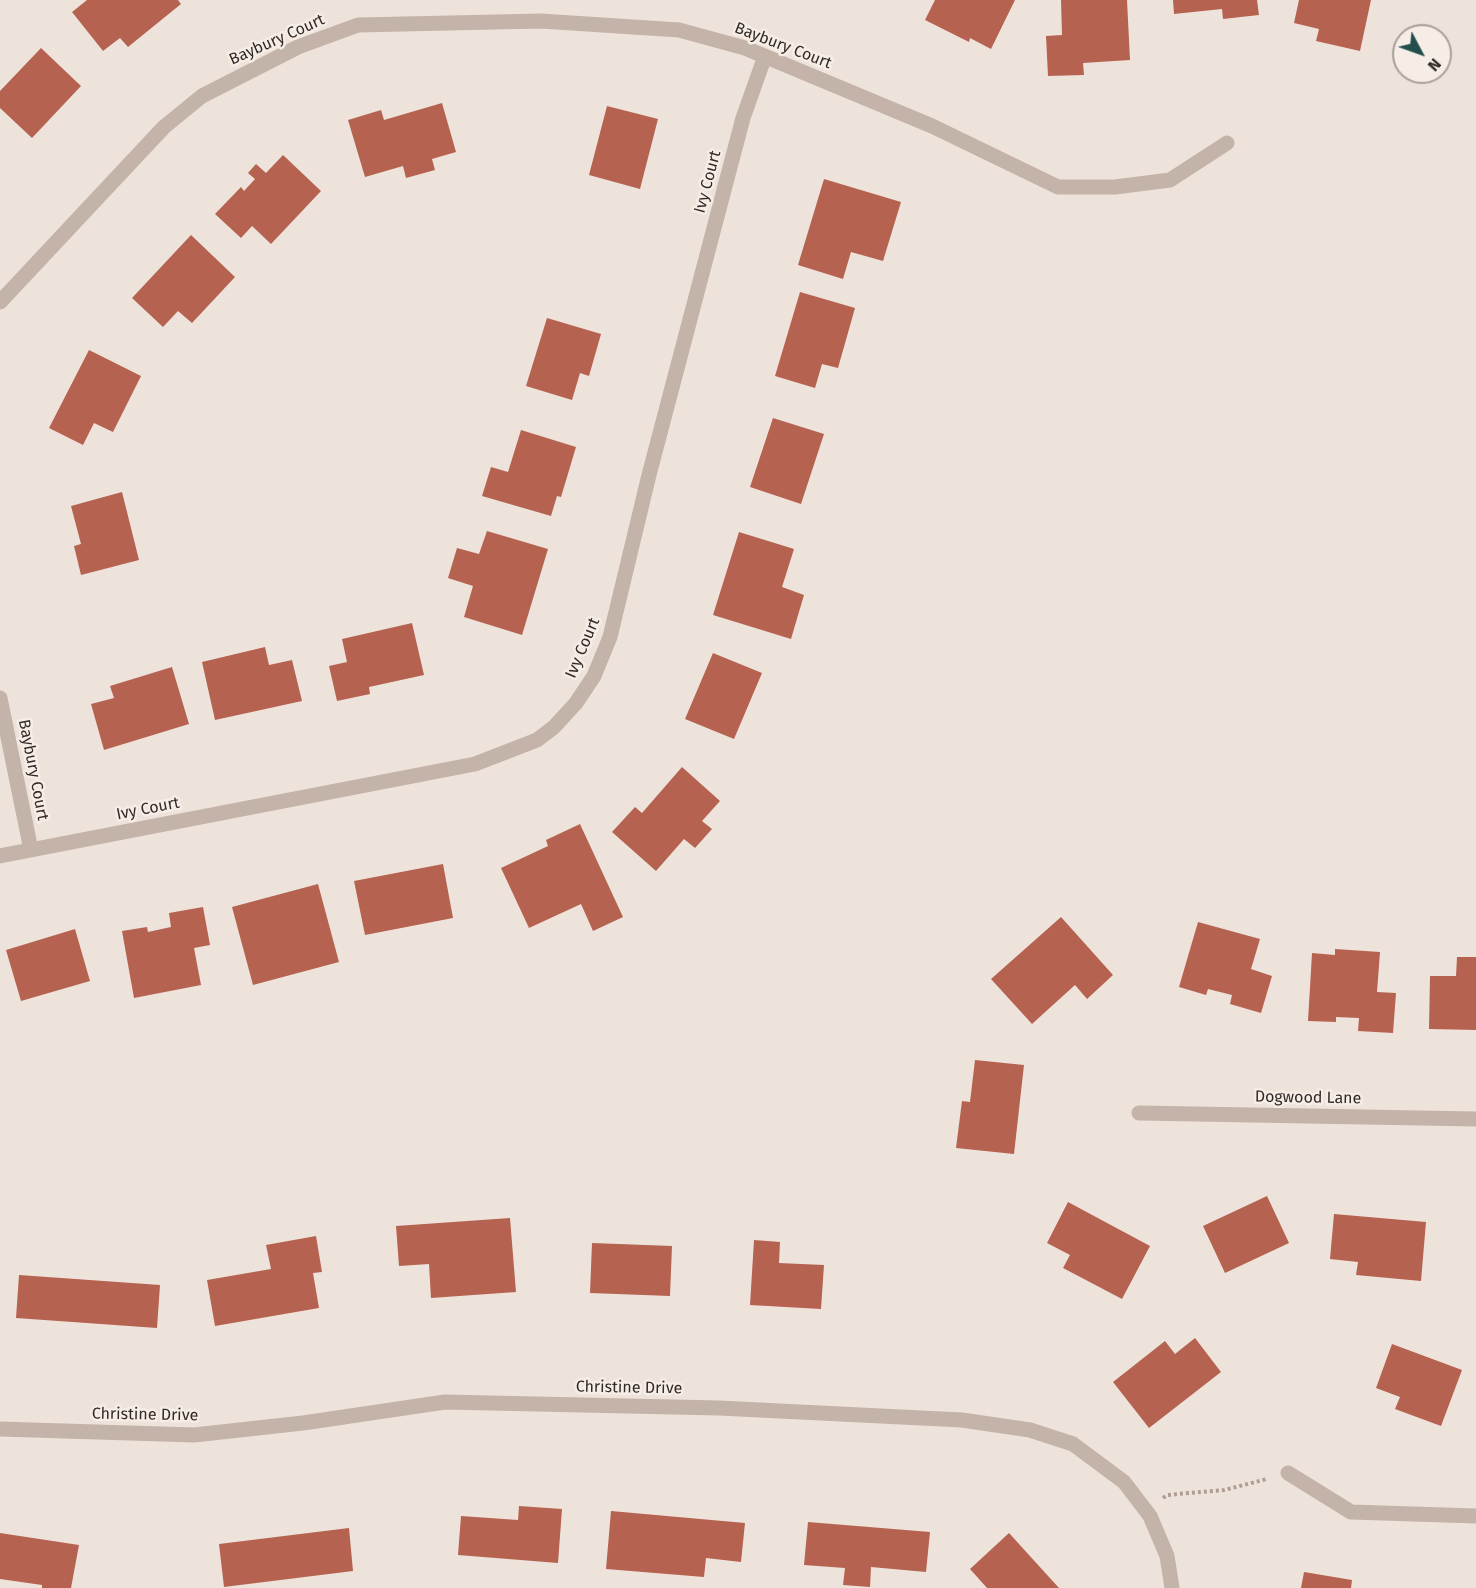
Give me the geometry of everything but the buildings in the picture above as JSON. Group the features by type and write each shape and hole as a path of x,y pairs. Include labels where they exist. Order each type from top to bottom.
{"street":[{"name":"Baybury Court","path":"0,302 164,127 202,96 298,47 358,25 541,21 679,30 745,48 765,56 932,126 1058,187 1115,187 1170,180 1227,143"},
{"name":"Ivy Court","path":"0,856 475,764 537,740 554,727 576,703 594,676 610,637 649,475 743,118 765,56"},
{"name":"Baybury Court","path":"0,698 31,850"},
{"name":"Dogwood Lane","path":"1139,1113 1476,1119"},
{"name":"Christine Drive","path":"0,1429 194,1435 303,1423 445,1402 719,1408 962,1420 1030,1430 1073,1444 1124,1482 1146,1510 1167,1556 1172,1588"},
{"path":"1288,1473 1351,1512 1476,1516"}],"path":[{"path":"1146,1510 1167,1495 1224,1490 1288,1473"}]}
